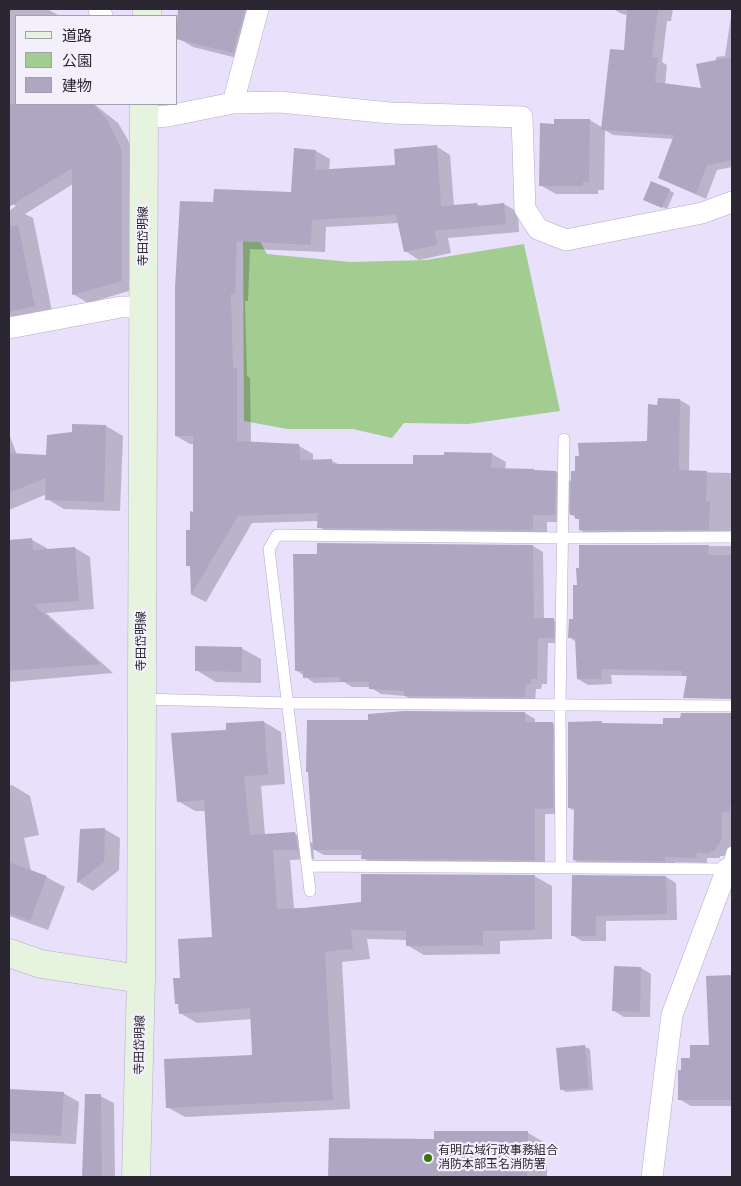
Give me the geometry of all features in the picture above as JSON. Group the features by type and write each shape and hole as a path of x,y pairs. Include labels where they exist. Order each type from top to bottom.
{"main road":[{"name":"寺田岱明線","path":"136,1177 141,979 143,111"},
{"path":"9,953 41,964 141,979"}],"street":[{"path":"233,103 258,9"},
{"path":"143,111 168,116 233,103 280,102 390,113 522,117 525,210 538,229 566,240 702,213 732,202"},
{"path":"9,328 121,307 144,307"},
{"path":"652,1177 672,1016 730,861"}],"lane":[{"path":"561,868 560,705 564,438"},
{"path":"310,891 269,549 277,534 562,538 732,537"},
{"path":"142,699 286,703 732,706"},
{"path":"307,866 561,868 730,861"}],"green space":[{"path":"259,240 267,254 350,262 426,260 524,244 560,411 468,424 404,423 392,438 353,429 287,429 244,421 243,241"}],"building":[{"path":"178,9 245,9 233,53 178,39"},
{"path":"627,9 658,9 652,57 658,58 655,82 701,88 696,64 732,57 732,160 707,165 696,194 658,178 674,135 601,130 610,49 624,50"},
{"path":"9,104 94,105 108,121 122,151 122,281 72,295 72,168 9,207"},
{"path":"554,119 590,119 589,182 583,182 583,186 539,186 540,123 554,124"},
{"path":"437,145 441,206 477,203 477,206 504,203 506,224 434,231 438,245 404,252 396,215 312,220 311,245 237,241 235,294 231,294 233,368 237,368 237,441 299,444 300,460 332,459 332,464 413,464 413,455 444,455 444,452 492,453 491,468 556,471 555,515 533,515 533,530 317,528 318,513 238,516 191,595 190,566 186,566 186,530 190,530 190,511 193,512 193,436 175,436 175,287 180,201 213,202 214,189 291,192 294,148 316,150 315,170 395,165 394,149"},
{"path":"651,181 670,189 662,208 643,200"},
{"path":"18,225 35,306 9,312 9,226"},
{"path":"658,398 680,399 679,470 707,471 706,501 710,501 709,530 579,530 579,519 575,519 575,515 570,515 571,471 575,471 575,456 579,456 578,443 647,441 648,404 657,405"},
{"path":"72,424 106,425 104,502 45,500 46,478 9,493 9,453 46,455 47,435 72,432"},
{"path":"32,538 33,550 75,547 79,601 33,604 100,664 9,671 9,540"},
{"path":"317,543 533,545 534,618 554,618 554,638 538,638 537,679 531,679 531,684 526,684 525,697 404,696 404,691 369,689 369,682 341,682 340,677 303,678 303,671 295,671 293,554 317,554"},
{"path":"579,545 709,545 708,555 732,555 732,699 683,698 687,676 682,676 682,671 601,669 602,679 577,679 575,638 568,638 569,619 573,619 573,585 577,585 576,568 579,568"},
{"path":"195,646 242,647 242,672 195,671"},
{"path":"404,711 525,712 525,722 553,722 553,808 535,809 535,860 361,859 362,850 313,850 308,772 306,772 307,720 368,720 368,714"},
{"path":"681,713 732,713 732,803 730,803 730,812 722,812 722,839 714,851 709,851 710,853 697,853 696,858 665,857 665,861 573,860 574,808 568,808 568,722 602,721 601,723 663,724 663,718 680,718"},
{"path":"264,721 268,775 244,776 250,835 295,832 298,850 273,850 277,909 361,902 361,874 535,875 535,930 483,931 483,945 406,946 406,931 351,930 353,949 325,952 333,1100 166,1108 164,1059 252,1055 250,1008 179,1014 178,1004 175,1004 173,978 180,978 178,939 212,937 204,800 177,802 171,733 226,730 226,723"},
{"path":"105,828 104,862 77,883 80,829"},
{"path":"9,862 47,876 30,921 9,913"},
{"path":"572,875 666,876 667,914 596,916 596,936 571,936"},
{"path":"614,966 641,967 640,1012 612,1011"},
{"path":"732,975 732,1100 678,1100 678,1070 681,1070 681,1058 690,1058 690,1045 709,1045 706,976"},
{"path":"585,1045 589,1088 560,1090 556,1048"},
{"path":"9,1089 64,1092 61,1136 9,1133"},
{"path":"85,1094 101,1094 102,1177 82,1177"},
{"name":"有明広域行政事務組合 消防本部玉名消防署","path":"434,1131 528,1131 527,1177 328,1177 329,1138 434,1139"}],"place":[{"name":"有明広域行政事務組合 消防本部玉名消防署","path":"428,1158"}]}
